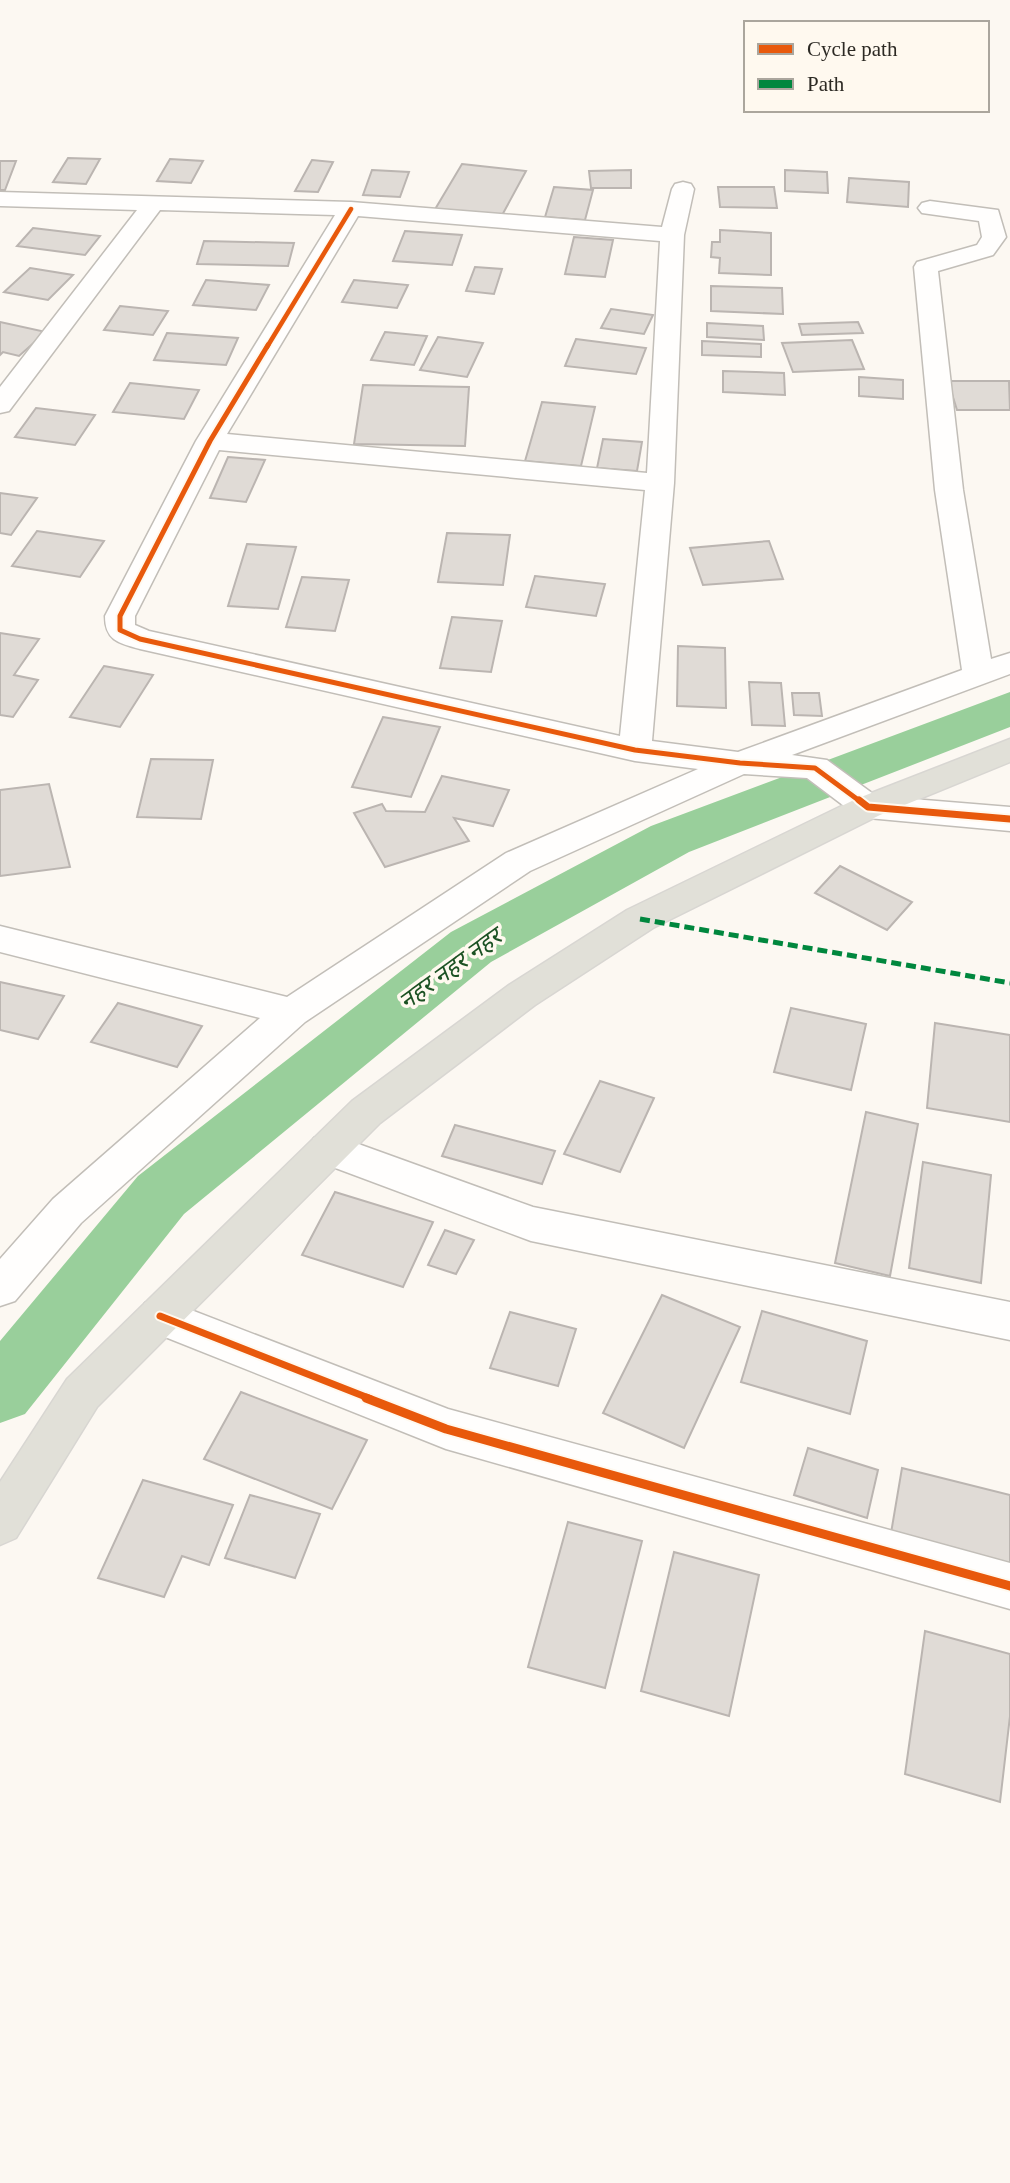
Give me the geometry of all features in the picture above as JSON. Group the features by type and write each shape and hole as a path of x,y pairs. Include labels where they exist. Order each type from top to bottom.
{"main road":[{"path":"0,1523 82,1393 366,1112 522,995 640,919 868,807 1010,750"}],"street":[{"path":"635,750 660,483 672,235 683,189"},
{"path":"0,199 351,209 672,235"},
{"path":"0,405 155,202"},
{"path":"0,1288 67,1211 292,1012 518,862 740,763 994,669 949,491 926,267 985,250 995,237 990,215 930,208"},
{"path":"351,209 210,441 120,617 120,630 140,639 635,750 740,763 815,768 868,807 1010,819"},
{"path":"949,260 998,267"},
{"path":"210,441 660,483"},
{"path":"0,939 292,1012"},
{"path":"328,1149 531,1224 1010,1321"},
{"path":"160,1316 446,1429 1010,1586"}],"building":[{"path":"68,158 100,159 86,184 53,182"},
{"path":"170,159 203,161 191,183 157,181"},
{"path":"312,160 333,162 318,192 295,191"},
{"path":"0,161 16,161 5,190 0,190"},
{"path":"462,164 526,171 500,219 434,211"},
{"path":"372,170 409,172 400,197 363,195"},
{"path":"631,170 631,188 591,188 589,171"},
{"path":"785,170 827,172 828,193 785,191"},
{"path":"849,178 909,182 908,207 847,202"},
{"path":"554,187 593,190 585,220 545,217"},
{"path":"718,187 774,187 777,208 720,207"},
{"path":"33,228 100,236 85,255 17,246"},
{"path":"720,230 771,233 771,275 719,273 720,258 711,257 712,242 720,242"},
{"path":"405,231 462,235 452,265 393,261"},
{"path":"574,237 613,240 605,277 565,274"},
{"path":"204,241 294,243 288,266 197,264"},
{"path":"475,267 502,269 494,294 466,291"},
{"path":"30,268 73,275 48,300 4,292"},
{"path":"206,280 269,285 256,310 193,305"},
{"path":"354,280 408,285 397,308 342,302"},
{"path":"711,286 782,288 783,314 711,311"},
{"path":"120,306 168,311 153,335 104,330"},
{"path":"611,309 653,315 644,334 601,328"},
{"path":"0,322 46,332 19,356 3,352 0,355"},
{"path":"858,322 863,333 802,335 799,324"},
{"path":"707,323 763,326 764,340 707,337"},
{"path":"385,332 427,336 414,365 371,360"},
{"path":"167,333 238,338 226,365 154,360"},
{"path":"438,337 483,343 467,377 420,370"},
{"path":"576,339 646,348 636,374 565,366"},
{"path":"852,340 864,369 793,372 782,343"},
{"path":"702,341 761,344 761,357 702,355"},
{"path":"723,371 784,373 785,395 723,392"},
{"path":"859,377 903,380 903,399 859,396"},
{"path":"948,381 1009,381 1010,410 957,410"},
{"path":"130,383 199,390 184,419 113,412"},
{"path":"363,385 469,387 465,446 354,444"},
{"path":"542,402 595,407 581,466 525,461"},
{"path":"36,408 95,415 75,445 15,437"},
{"path":"603,439 642,442 637,471 597,468"},
{"path":"228,457 265,460 246,502 210,498"},
{"path":"0,493 37,498 11,535 0,533"},
{"path":"37,531 104,541 80,577 12,566"},
{"path":"447,533 510,535 503,585 438,582"},
{"path":"769,541 783,579 703,585 690,548"},
{"path":"247,544 296,547 278,609 228,606"},
{"path":"535,576 605,584 596,616 526,607"},
{"path":"302,577 349,580 335,631 286,627"},
{"path":"452,617 502,621 491,672 440,668"},
{"path":"0,633 39,639 14,675 38,680 13,717 0,715"},
{"path":"678,646 725,648 726,708 677,706"},
{"path":"104,666 153,675 120,727 70,717"},
{"path":"749,682 781,683 785,726 752,725"},
{"path":"792,693 819,693 822,716 794,715"},
{"path":"383,717 440,727 411,797 352,787"},
{"path":"151,759 213,760 201,819 137,817"},
{"path":"442,776 509,790 493,826 454,818 469,841 385,867 354,813 382,804 386,811 425,812"},
{"path":"49,784 70,867 0,876 0,790"},
{"path":"840,866 912,902 887,930 815,893"},
{"path":"0,982 64,996 38,1039 0,1030"},
{"path":"118,1003 202,1026 177,1067 91,1042"},
{"path":"791,1008 866,1024 851,1090 774,1072"},
{"path":"935,1023 1010,1035 1010,1122 927,1108"},
{"path":"600,1081 654,1098 620,1172 564,1154"},
{"path":"866,1112 918,1124 890,1276 835,1263"},
{"path":"455,1125 555,1151 542,1184 442,1156"},
{"path":"923,1162 991,1175 981,1283 909,1268"},
{"path":"335,1192 433,1222 403,1287 302,1255"},
{"path":"445,1230 474,1240 456,1274 428,1265"},
{"path":"662,1295 740,1327 684,1448 603,1413"},
{"path":"762,1311 867,1341 850,1414 741,1382"},
{"path":"510,1312 576,1329 558,1386 490,1368"},
{"path":"241,1392 367,1440 332,1509 204,1459"},
{"path":"808,1448 878,1470 867,1518 794,1495"},
{"path":"902,1468 1010,1495 1010,1570 890,1539"},
{"path":"143,1480 233,1505 209,1565 182,1556 164,1597 98,1578"},
{"path":"250,1495 320,1514 295,1578 225,1558"},
{"path":"568,1522 642,1541 605,1688 528,1667"},
{"path":"674,1552 759,1575 729,1716 641,1691"},
{"path":"925,1631 1010,1654 1010,1716 1000,1802 905,1774"}],"waterway":[{"name":"नहर नहर नहर","path":"0,1392 161,1195 471,947 670,839 1010,708"}],"marked path":[{"path":"640,919 1010,983"}],"cycle path":[{"path":"351,209 210,441 120,616 120,630 140,639 635,750 740,763 815,768 868,807 1010,819"},
{"path":"160,1316 446,1429 1010,1586"}]}
